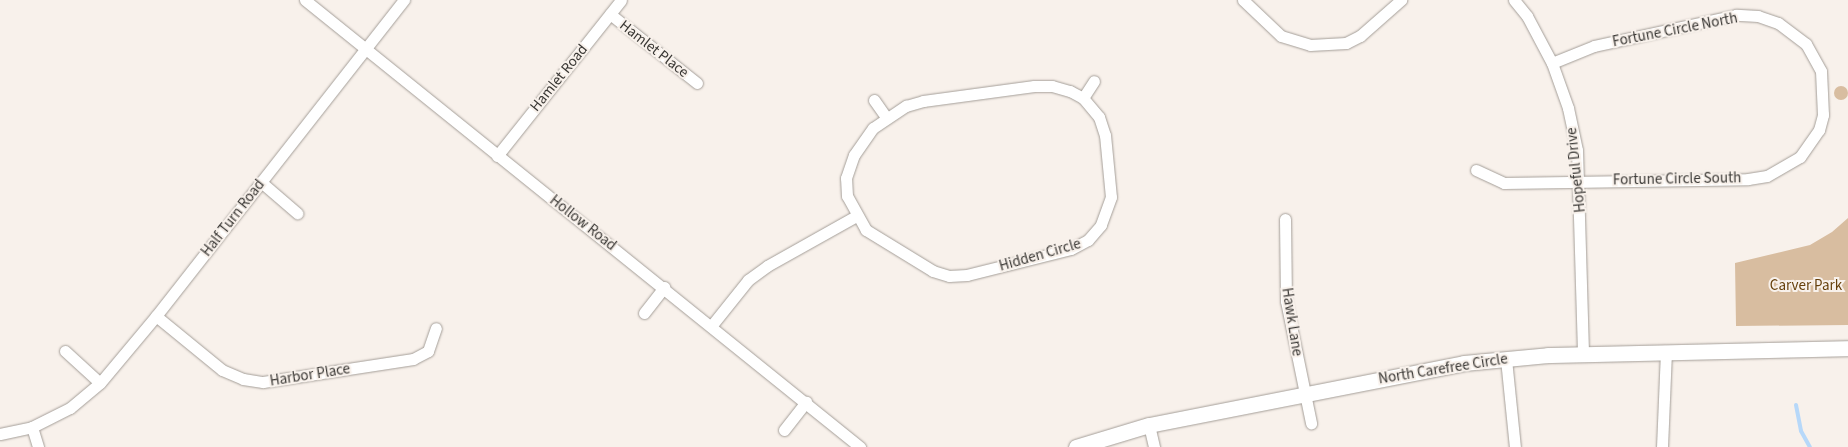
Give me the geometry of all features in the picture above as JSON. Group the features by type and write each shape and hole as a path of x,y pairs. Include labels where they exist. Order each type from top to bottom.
{"main road":[{"name":"North Carefree Circle","path":"1076,447 1148,425 1464,363 1583,353 1848,348"}],"street":[{"name":"Hollow Road","path":"305,0 364,50 712,325 860,447"},
{"name":"Half Turn Road","path":"0,434 32,427 70,408 100,383 156,316 404,0"},
{"name":"Hamlet Road","path":"497,156 621,0"},
{"path":"1243,0 1251,11 1281,36 1294,42 1330,45 1360,36 1401,0"},
{"name":"Hopeful Drive","path":"1514,0 1527,16 1552,63 1568,108 1580,180 1583,353"},
{"name":"Hamlet Place","path":"610,14 697,83"},
{"name":"Fortune Circle North","path":"1552,63 1594,46 1736,15 1758,16 1778,23 1806,44 1821,71 1824,88"},
{"path":"1083,98 1094,81"},
{"name":"Hidden Circle","path":"1034,86 1052,86 1083,98 1099,117 1105,135 1111,197 1101,225 1088,240 1042,256 966,275 949,276 933,271 866,230 856,216 847,196 846,178 854,155 873,128 886,117 923,101 1034,86"},
{"name":"Fortune Circle South","path":"1476,170 1504,183 1580,180 1748,179 1766,176 1800,158 1810,145 1823,115 1824,88"},
{"path":"874,100 886,117"},
{"path":"260,182 298,213"},
{"path":"712,325 748,280 767,266 856,216"},
{"name":"Hawk Lane","path":"1285,219 1286,301 1311,423"},
{"path":"644,313 664,287"},
{"name":"Harbor Place","path":"156,316 222,370 243,379 263,382 413,358 428,350 436,328"},
{"path":"65,351 100,383"},
{"path":"1662,447 1666,351"},
{"path":"1506,358 1515,447"},
{"path":"784,430 806,402"},
{"path":"1148,425 1154,447"},
{"path":"32,427 38,447"}],"green space":[{"path":"1841,86 1846,88 1848,93 1846,98 1841,100 1836,98 1834,93 1836,88"},
{"name":"Carver Park","path":"1848,218 1848,325 1736,326 1735,263 1810,245 1832,232"}],"waterway":[{"path":"1796,405 1801,431 1810,447"}]}
